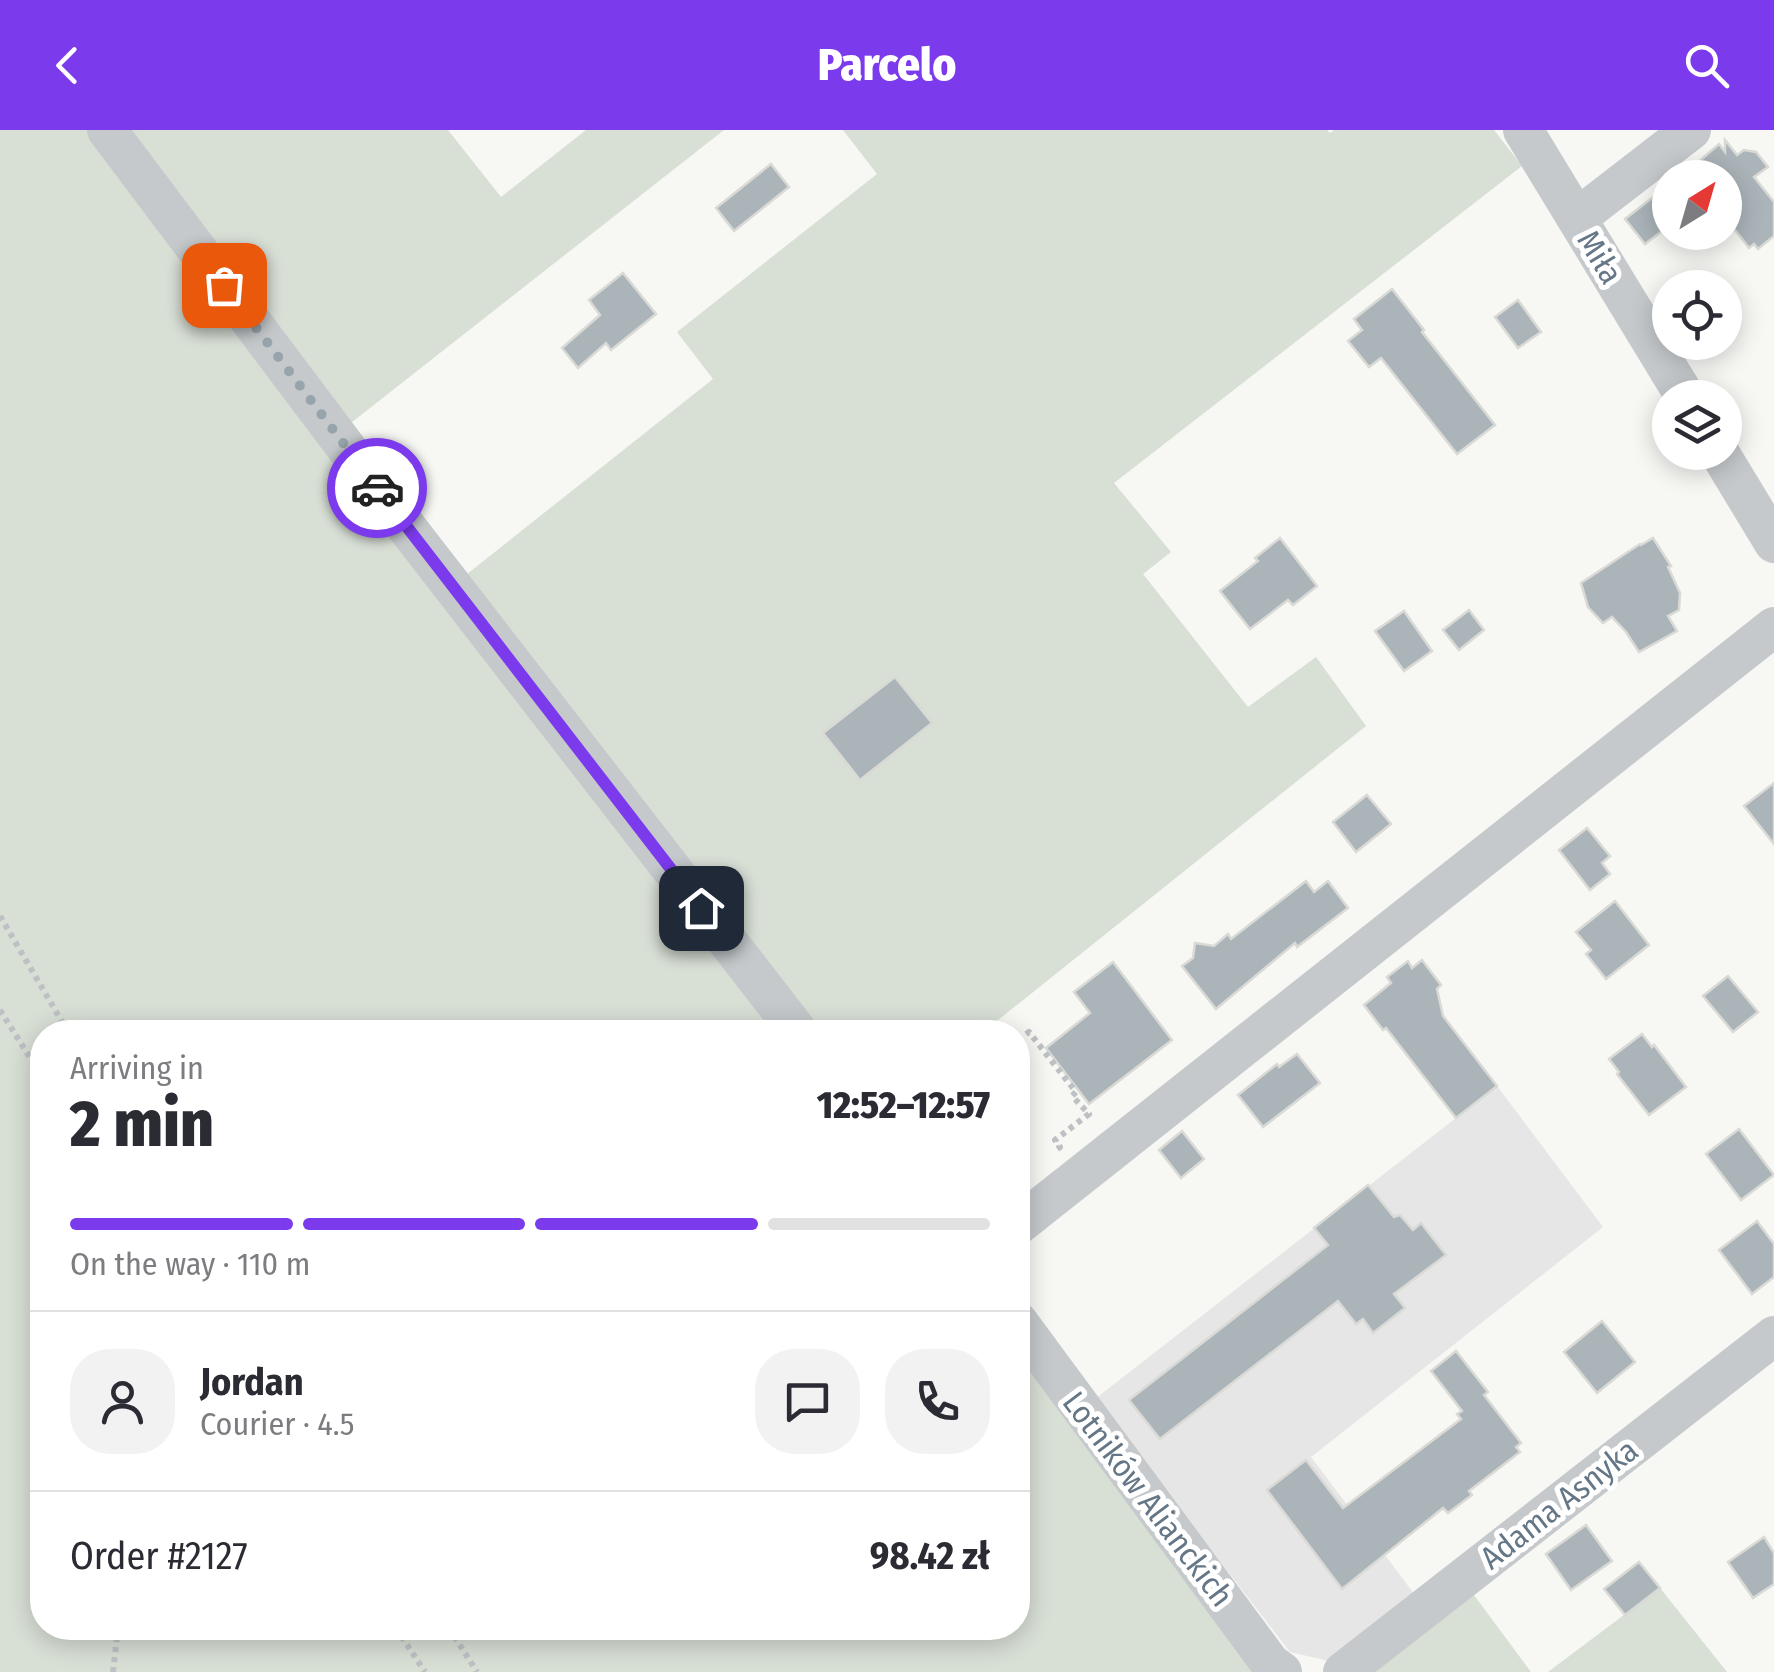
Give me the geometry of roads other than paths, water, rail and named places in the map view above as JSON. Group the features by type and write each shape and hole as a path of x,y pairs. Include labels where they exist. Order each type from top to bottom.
{"street":[{"path":"106,130 387,502 789,1020"},
{"name":"Miła","path":"1523,130 1675,380"},
{"name":"Miła","path":"1577,218 1691,130"},
{"path":"1731,470 1770,527"},
{"path":"1030,1217 1774,628"},
{"name":"Adama Asnyka","path":"1343,1672 1774,1336"},
{"name":"Lotników Alianckich","path":"1030,1338 1270,1663 1282,1672"}]}
